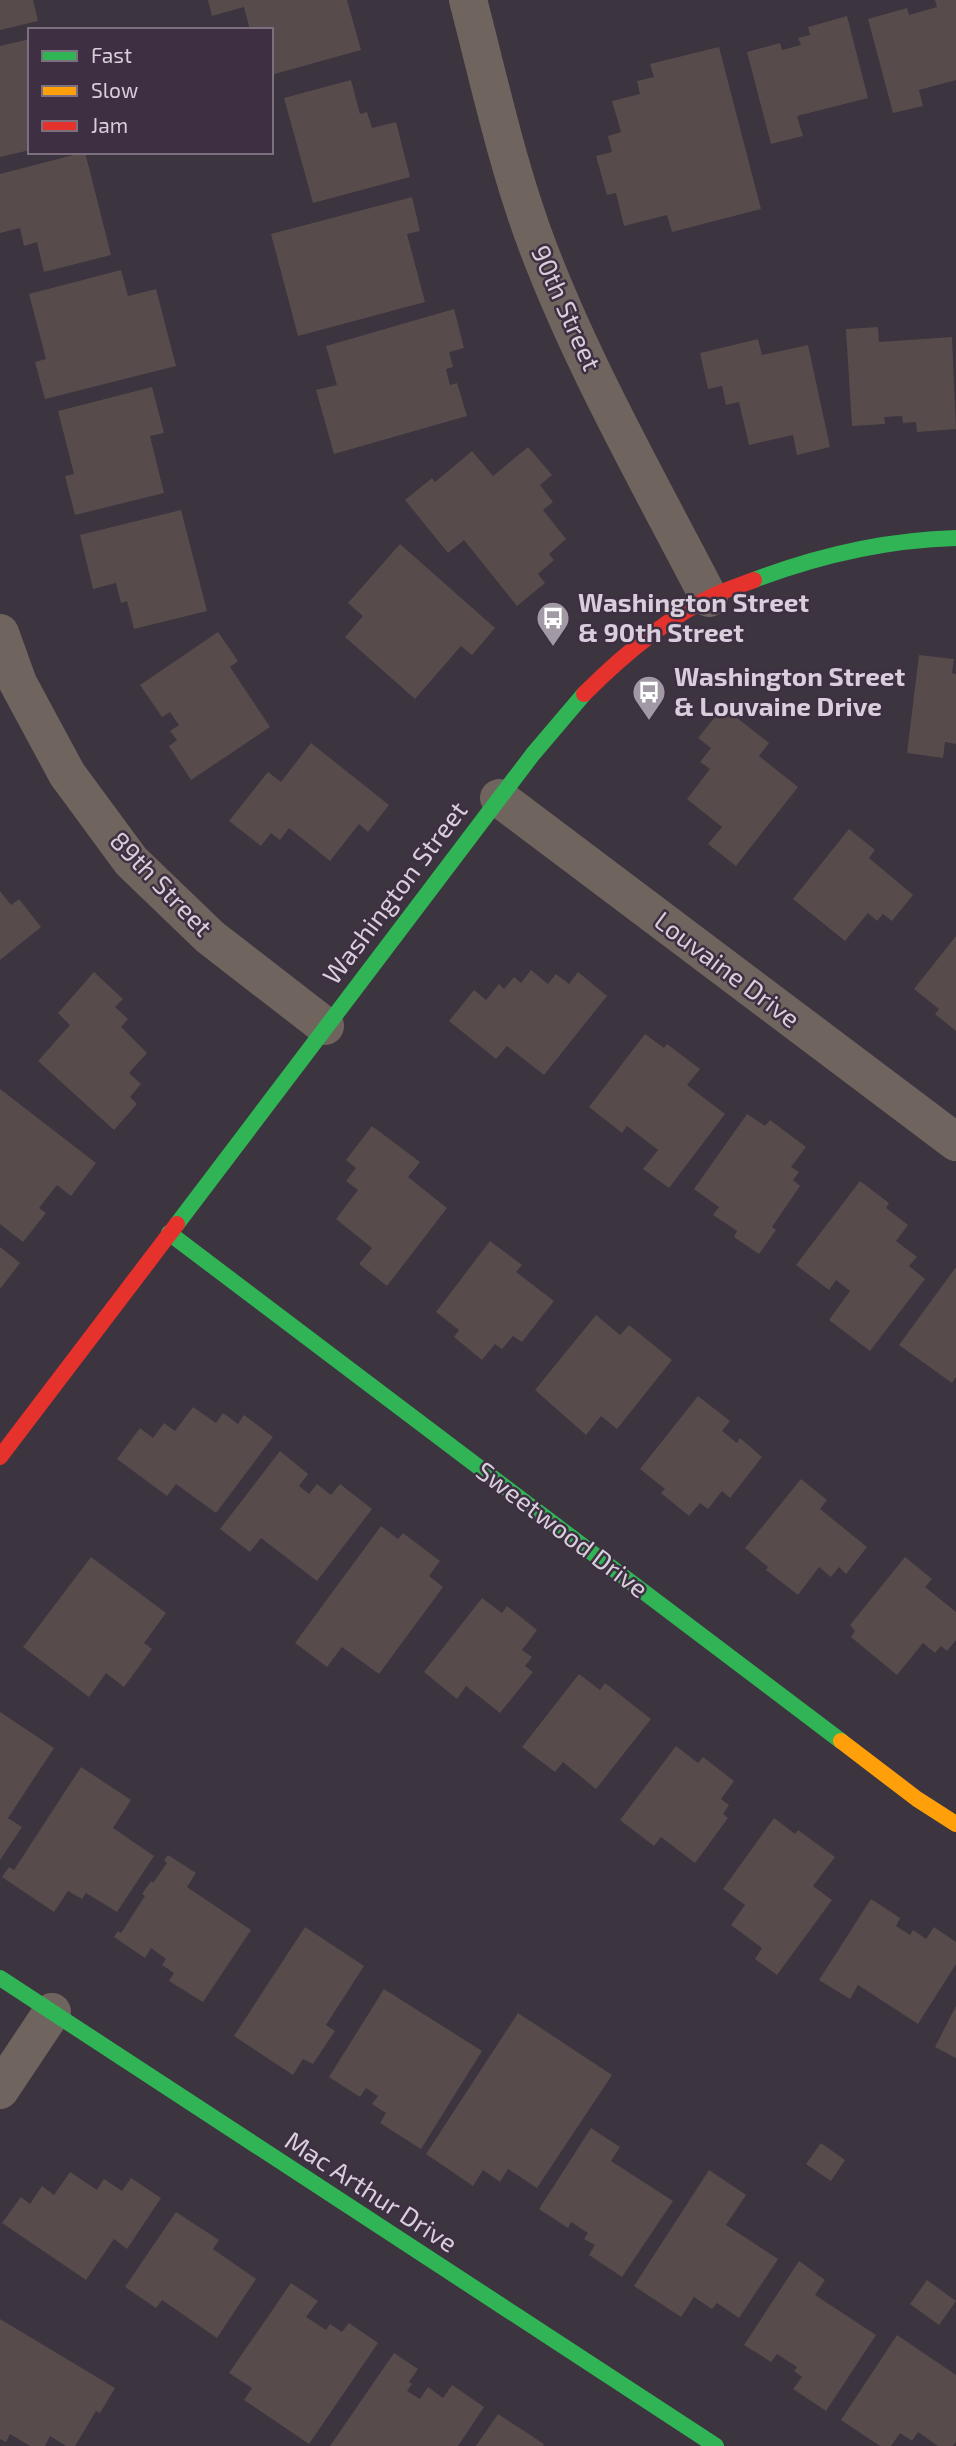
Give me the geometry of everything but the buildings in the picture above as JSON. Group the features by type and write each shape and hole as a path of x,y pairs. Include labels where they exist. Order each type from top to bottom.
{"street":[{"name":"90th Street","path":"479,2 505,149 538,250 577,341 709,598"},
{"name":"Washington Street","path":"0,1457 548,734 593,685 649,638 709,598 782,569 859,547 956,538"},
{"name":"89th Street","path":"0,633 18,683 67,774 131,861 210,937 325,1026"},
{"name":"Louvaine Drive","path":"499,798 956,1142"},
{"name":"Sweetwood Drive","path":"169,1233 906,1791 956,1824"},
{"name":"Mac Arthur Drive","path":"0,1978 716,2446"},
{"path":"0,2090 52,2012"}],"traffic: fast":[{"path":"754,580 854,550 904,542 956,538"},
{"path":"177,1224 533,754 584,694"},
{"path":"169,1233 841,1741"},
{"path":"0,1978 716,2446"}],"traffic: slow":[{"path":"841,1741 917,1799 956,1824"}],"traffic: jam":[{"path":"584,694 661,627 695,605 754,580"},
{"path":"0,1457 177,1224"}],"place":[{"name":"Washington Street & 90th Street","path":"553,648"},
{"name":"Washington Street & Louvaine Drive","path":"649,722"}]}
